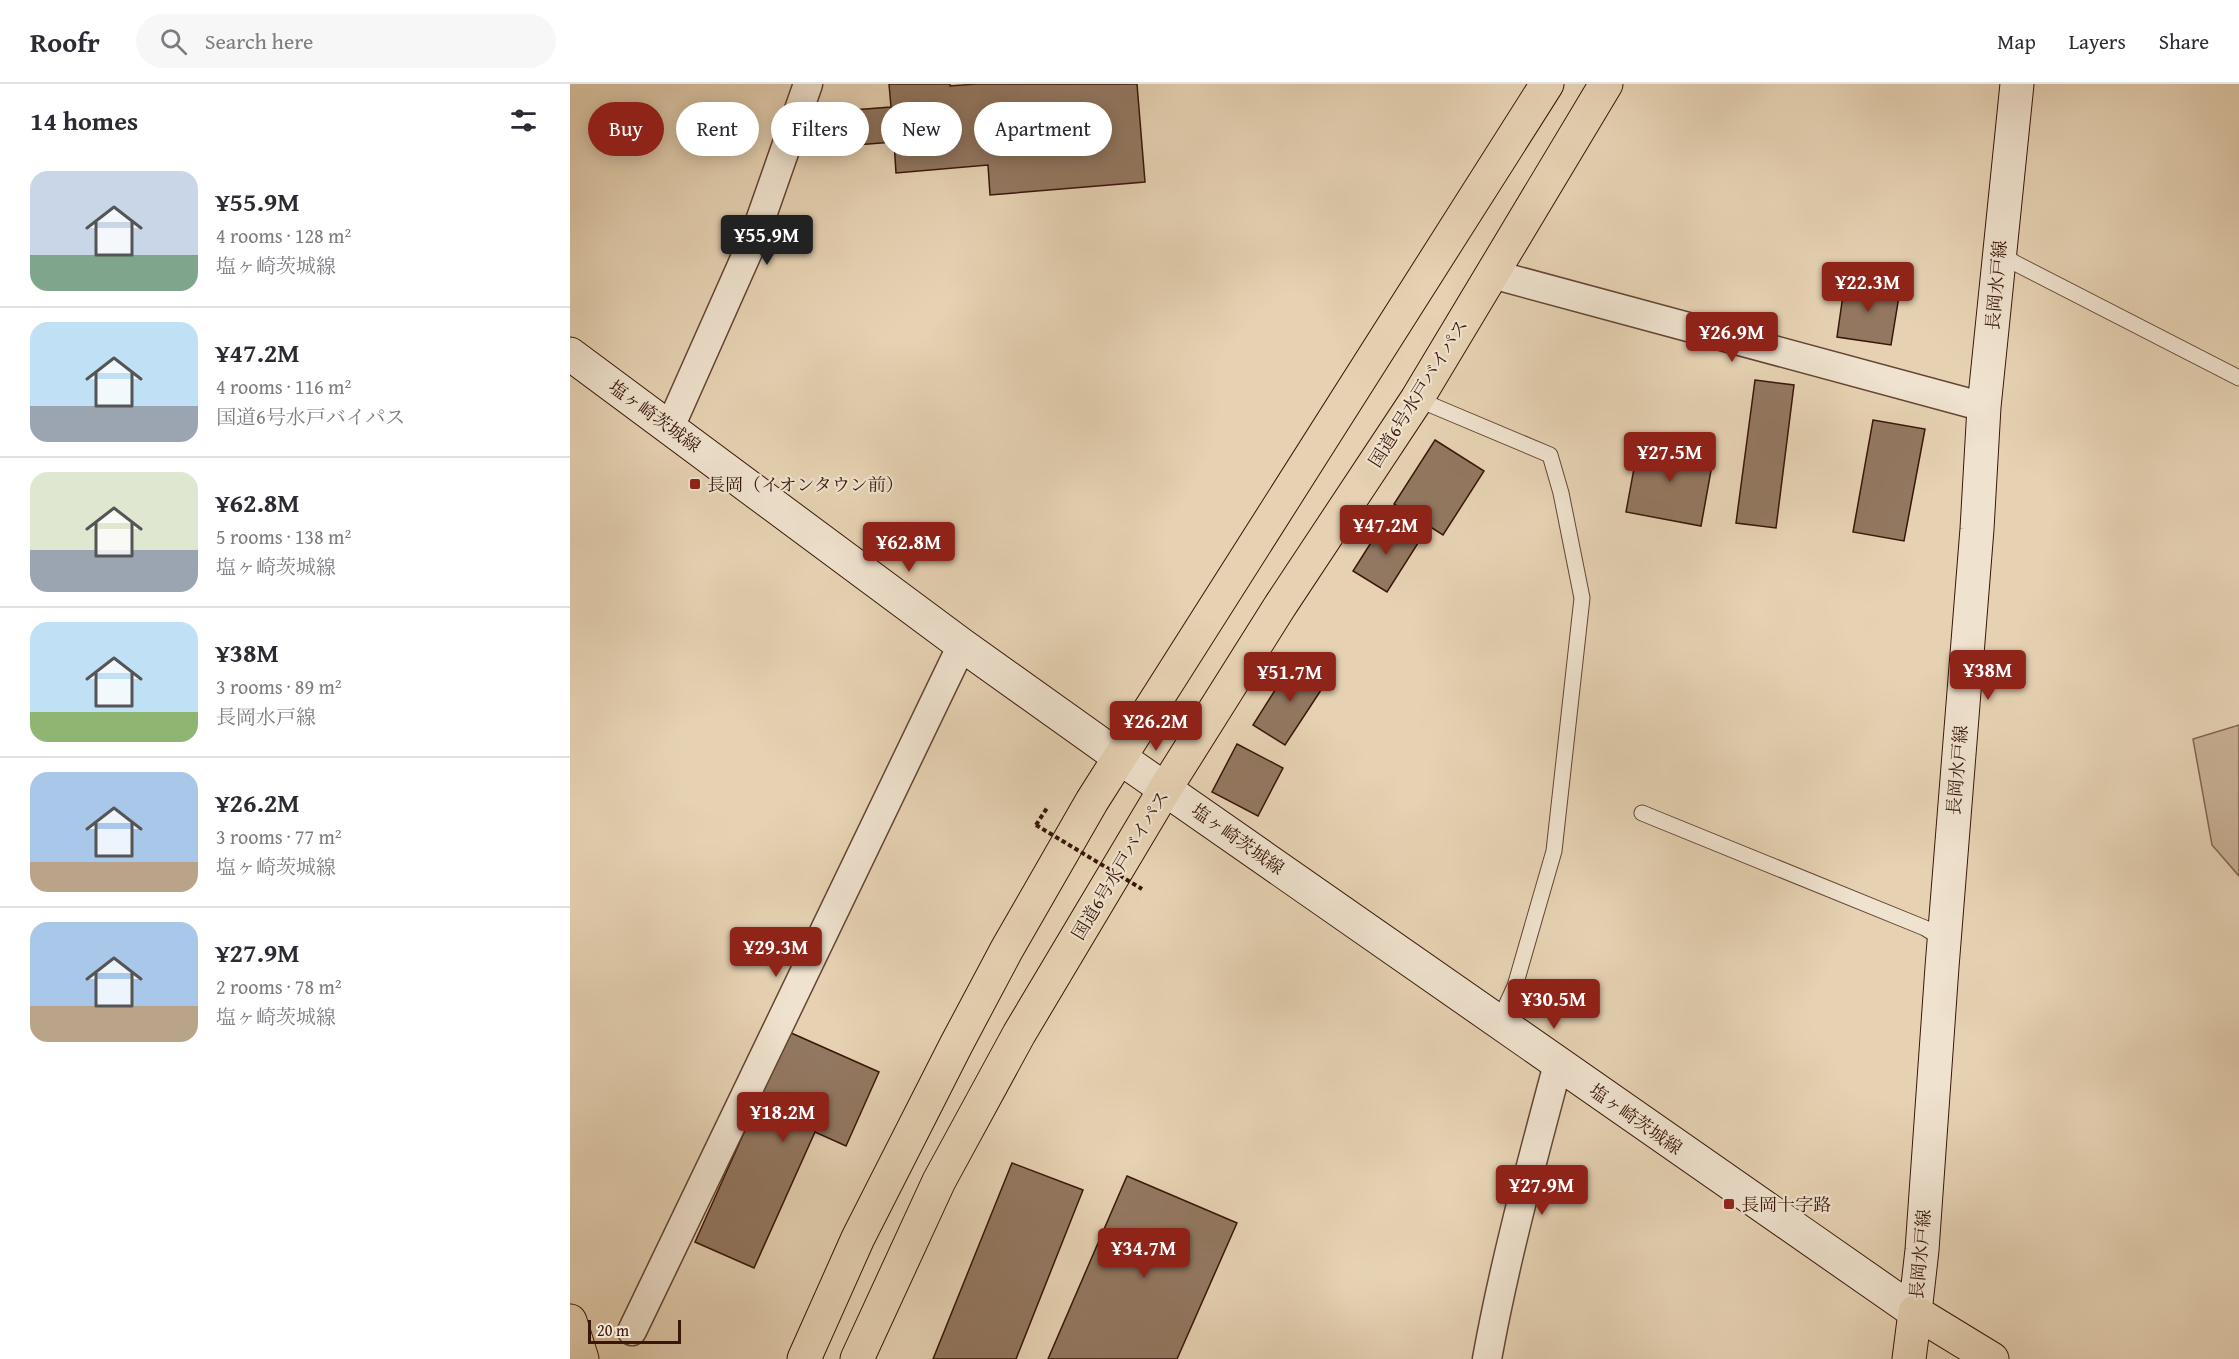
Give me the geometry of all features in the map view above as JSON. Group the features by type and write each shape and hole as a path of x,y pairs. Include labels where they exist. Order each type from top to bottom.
{"main road":[{"path":"804,1359 858,1238 1007,949 1119,757 1547,84"},
{"name":"国道6号水戸バイパス","path":"858,1359 939,1181 1019,1034 1166,789 1280,606 1417,399 1606,84"},
{"name":"長岡水戸線","path":"1915,1312 1922,1250 1977,529 1984,407 2017,84"},
{"name":"塩ヶ崎茨城線","path":"570,354 962,645 1119,757 1915,1312"},
{"path":"1909,1359 1915,1312 1992,1359"},
{"path":"570,1322 582,1359"}],"street":[{"path":"670,427 754,238 808,84"},
{"path":"1492,274 1984,407"},
{"path":"632,1331 962,645"},
{"path":"1487,1359 1519,1209 1558,1064"}],"lane":[{"path":"1999,252 2015,263 2239,378"},
{"path":"1417,399 1550,455 1561,493 1582,598 1554,851 1515,986 1499,1021"},
{"path":"1642,813 1925,928 1944,940"}],"path":[{"path":"1036,825 1142,889"}],"shaded area":[{"path":"2239,725 2239,876 2212,845 2193,739"}],"building":[{"path":"889,84 950,84 950,86 1137,84 1145,182 990,195 988,165 896,173 895,156 962,156 962,102 891,102"},
{"path":"881,108 881,143 869,144 869,109"},
{"path":"1845,281 1900,290 1891,345 1837,337"},
{"path":"1755,380 1794,385 1776,528 1736,523"},
{"path":"1873,420 1925,429 1904,541 1853,532"},
{"path":"1435,440 1484,471 1443,535 1394,504"},
{"path":"1639,441 1714,454 1701,526 1626,512"},
{"path":"1386,519 1420,540 1387,592 1353,571"},
{"path":"1294,660 1327,681 1285,745 1253,725"},
{"path":"1237,744 1283,768 1258,816 1212,792"},
{"path":"789,1032 879,1072 846,1146 815,1132 754,1268 695,1242"},
{"path":"1012,1163 1083,1190 1016,1359 933,1359"},
{"path":"1127,1176 1237,1223 1177,1359 1048,1359"}],"place":[{"name":"長岡（イオンタウン前）","path":"695,484"},
{"name":"長岡十字路","path":"1729,1204"}]}
